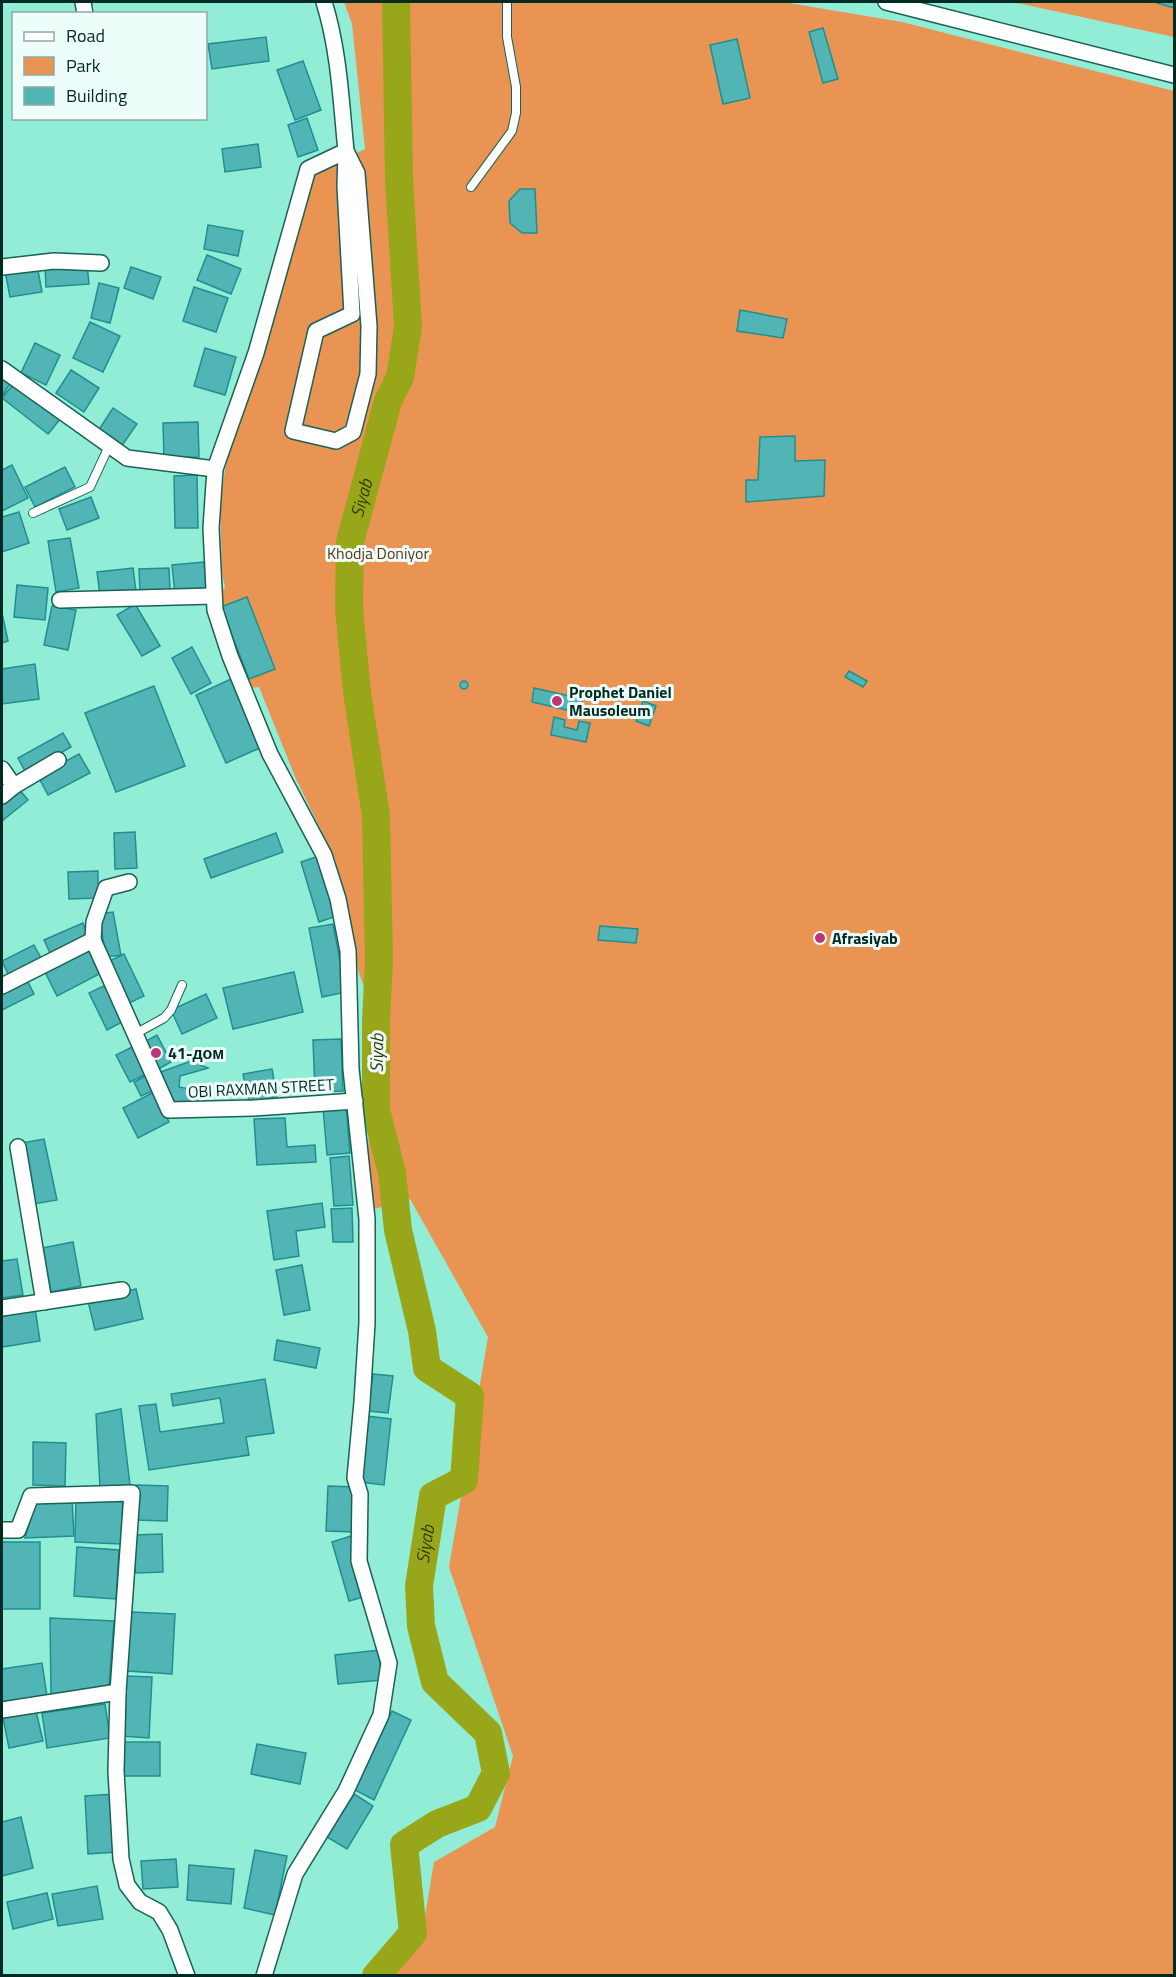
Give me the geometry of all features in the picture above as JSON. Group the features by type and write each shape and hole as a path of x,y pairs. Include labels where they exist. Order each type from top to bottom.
{"street":[{"path":"324,2 330,20 339,76 346,151 345,186 352,314 316,331 293,431 336,441 353,432 368,374 369,326 357,173 346,151"},
{"path":"886,2 1174,75"},
{"path":"264,1976 295,1874 346,1791 381,1715 389,1663 359,1561 360,1494 355,1478 366,1323 367,1219 351,1069 348,951 338,899 324,855 270,754 230,656 215,610 211,528 215,469 256,353 308,169 346,151"},
{"path":"2,267 54,261 101,263"},
{"path":"2,369 127,458 215,469"},
{"path":"60,600 214,596"},
{"path":"2,796 14,786 58,760"},
{"path":"2,769 14,786"},
{"path":"2,986 93,940 94,922 106,888 129,882"},
{"name":"OBI RAXMAN STREET","path":"93,940 169,1110 253,1108 355,1101"},
{"path":"18,1147 44,1302"},
{"path":"2,1308 122,1290"},
{"path":"2,1530 18,1530 31,1496 132,1493 118,1692 116,1771 120,1859 127,1885 140,1902 159,1912 170,1930 187,1976"},
{"path":"2,1710 118,1692"}],"lane":[{"path":"471,187 512,131 516,113 516,87 507,37 507,2"},
{"path":"33,513 90,487 109,446"},
{"path":"135,1034 164,1018 171,1010 182,985"}],"green space":[{"name":"Afrasiyab","path":"344,2 783,2 902,22 1174,91 1174,1975 394,1975 420,1946 434,1862 495,1827 513,1756 449,1567 488,1337 410,1199 367,1211 371,1007 358,970 335,859 296,779 259,687 250,688 216,593 225,588 222,572 220,503 228,450 281,251 296,182 365,149 352,24"},
{"path":"1009,2 1174,2 1174,37 1022,4"}],"building":[{"path":"1154,2 1174,2 1174,8"},
{"path":"823,28 838,79 823,83 809,32"},
{"path":"266,37 269,61 212,69 208,44"},
{"path":"737,39 750,98 723,104 710,45"},
{"path":"303,61 321,110 295,120 277,70"},
{"path":"307,118 318,150 298,157 288,125"},
{"path":"258,144 261,167 225,172 222,149"},
{"path":"520,189 535,189 537,233 522,233 510,223 509,201"},
{"path":"208,225 243,231 238,256 204,249"},
{"path":"207,255 241,269 231,294 197,280"},
{"path":"87,264 89,284 46,287 45,266"},
{"path":"37,265 42,292 10,297 5,271"},
{"path":"131,267 161,277 153,299 124,288"},
{"path":"99,283 119,288 110,323 91,318"},
{"path":"194,287 228,298 216,332 183,321"},
{"path":"740,310 787,319 783,338 737,331"},
{"path":"90,322 120,336 103,372 73,358"},
{"path":"35,343 60,355 46,385 21,373"},
{"path":"205,348 236,357 225,395 194,386"},
{"path":"71,370 99,388 84,412 56,393"},
{"path":"2,373 12,380 3,395 2,394"},
{"path":"15,382 61,418 48,434 2,398"},
{"path":"113,408 137,424 121,447 98,431"},
{"path":"198,422 199,457 164,458 163,423"},
{"path":"795,436 795,461 825,460 824,496 746,502 746,480 758,480 760,437"},
{"path":"12,465 28,498 2,511 2,470"},
{"path":"65,467 75,487 35,507 25,487"},
{"path":"197,475 198,528 175,528 174,476"},
{"path":"91,497 99,518 67,530 59,509"},
{"path":"19,512 29,543 2,552 2,517"},
{"path":"70,538 79,588 56,592 48,541"},
{"path":"204,562 207,592 175,594 172,565"},
{"path":"133,568 136,591 100,595 97,572"},
{"path":"169,568 170,590 140,592 139,569"},
{"path":"17,585 48,588 45,620 14,617"},
{"path":"247,597 275,669 249,679 221,607"},
{"path":"135,604 160,646 142,656 117,615"},
{"path":"52,606 76,610 68,650 44,645"},
{"path":"2,613 8,641 2,643"},
{"path":"192,647 211,683 191,694 172,658"},
{"path":"35,664 39,699 2,704 2,669"},
{"path":"849,671 867,681 863,687 845,677"},
{"path":"231,679 262,747 226,763 196,695"},
{"path":"464,681 468,685 464,689 460,685"},
{"path":"154,686 185,766 116,792 85,713"},
{"name":"Prophet Daniel Mausoleum","path":"534,688 583,699 580,713 532,702"},
{"path":"643,701 656,706 649,726 636,721"},
{"path":"554,717 565,720 564,727 577,730 579,721 590,723 586,742 551,735"},
{"path":"63,733 71,747 26,773 18,758"},
{"path":"79,754 90,773 48,795 38,776"},
{"path":"18,788 28,800 2,821 2,800"},
{"path":"135,832 137,868 115,869 114,833"},
{"path":"276,833 283,852 211,878 204,859"},
{"path":"319,856 337,916 319,922 301,862"},
{"path":"98,871 98,898 69,899 68,872"},
{"path":"113,912 121,955 106,957 99,914"},
{"path":"83,923 89,938 51,955 44,940"},
{"path":"333,924 346,992 322,997 309,928"},
{"path":"600,926 638,929 636,943 598,940"},
{"path":"91,944 105,971 57,996 43,968"},
{"path":"34,945 42,960 9,976 2,961"},
{"path":"124,954 144,996 125,1005 105,963"},
{"path":"294,972 303,1012 233,1029 223,988"},
{"path":"26,978 34,994 2,1010 2,990"},
{"path":"110,983 128,1019 107,1030 89,993"},
{"path":"206,994 217,1018 182,1034 171,1010"},
{"name":"41-дом","path":"157,1035 171,1062 155,1071 141,1044"},
{"path":"341,1039 343,1091 315,1092 313,1040"},
{"path":"136,1045 150,1072 130,1082 116,1055"},
{"path":"191,1061 208,1068 180,1076 179,1087 205,1092 205,1101 169,1103 155,1074"},
{"path":"272,1069 277,1097 249,1102 243,1074"},
{"path":"149,1074 157,1089 141,1096 134,1082"},
{"path":"154,1092 169,1122 138,1138 123,1108"},
{"path":"346,1105 350,1153 327,1155 323,1107"},
{"path":"285,1118 287,1147 315,1145 316,1162 257,1165 254,1119"},
{"path":"44,1139 57,1200 34,1204 21,1143"},
{"path":"349,1156 353,1205 334,1206 330,1158"},
{"path":"322,1203 325,1227 296,1231 299,1256 274,1260 267,1211"},
{"path":"352,1208 353,1242 333,1242 331,1209"},
{"path":"73,1242 81,1286 51,1292 42,1248"},
{"path":"17,1259 23,1295 2,1298 2,1261"},
{"path":"302,1265 310,1310 284,1315 276,1270"},
{"path":"136,1289 143,1319 95,1330 88,1301"},
{"path":"35,1308 40,1341 2,1347 2,1313"},
{"path":"277,1340 320,1348 316,1368 274,1360"},
{"path":"373,1374 393,1376 388,1413 368,1411"},
{"path":"265,1379 274,1433 246,1437 249,1455 149,1470 139,1406 156,1404 160,1432 224,1423 220,1398 173,1406 171,1394"},
{"path":"121,1409 130,1485 100,1488 96,1414"},
{"path":"367,1416 391,1419 384,1485 360,1482"},
{"path":"33,1442 66,1443 65,1486 33,1485"},
{"path":"137,1485 168,1486 167,1521 136,1520"},
{"path":"328,1486 355,1487 354,1532 326,1531"},
{"path":"76,1497 123,1498 121,1544 75,1542"},
{"path":"72,1498 74,1536 25,1538 36,1499"},
{"path":"162,1534 163,1572 135,1573 134,1535"},
{"path":"351,1536 367,1596 349,1601 332,1542"},
{"path":"2,1542 40,1542 40,1609 2,1609"},
{"path":"77,1547 119,1550 116,1599 74,1596"},
{"path":"131,1612 175,1614 172,1674 127,1671"},
{"path":"50,1618 114,1621 109,1685 51,1695"},
{"path":"379,1650 382,1680 338,1684 335,1655"},
{"path":"42,1663 47,1696 2,1703 2,1669"},
{"path":"125,1676 152,1677 149,1738 122,1736"},
{"path":"105,1704 110,1738 47,1748 42,1713"},
{"path":"36,1711 43,1741 9,1748 3,1718"},
{"path":"392,1711 411,1720 374,1800 355,1790"},
{"path":"123,1742 160,1742 160,1776 123,1776"},
{"path":"257,1744 306,1753 300,1784 251,1774"},
{"path":"114,1794 117,1852 88,1854 85,1796"},
{"path":"354,1794 373,1806 347,1849 327,1837"},
{"path":"21,1817 33,1868 2,1876 2,1822"},
{"path":"255,1850 287,1856 275,1915 244,1908"},
{"path":"176,1859 178,1887 143,1889 141,1861"},
{"path":"189,1865 234,1869 231,1904 187,1900"},
{"path":"97,1886 103,1919 58,1926 52,1894"},
{"path":"47,1893 53,1919 13,1929 7,1902"}],"waterway":[{"name":"Siyab","path":"376,1976 413,1933 404,1845 437,1824 478,1808 496,1773 488,1733 435,1682 421,1626 419,1586 433,1496 464,1480 470,1396 427,1368 422,1331 398,1230 392,1173 376,1110 379,961 376,816 357,692 349,609 350,542 388,401 400,377 408,327 399,179 396,2"}],"place":[{"name":"Prophet Daniel Mausoleum","path":"557,701"},
{"name":"Afrasiyab","path":"820,938"},
{"name":"41-дом","path":"156,1053"}],"park label":[{"name":"Khodja Doniyor","path":"378,553"}]}
